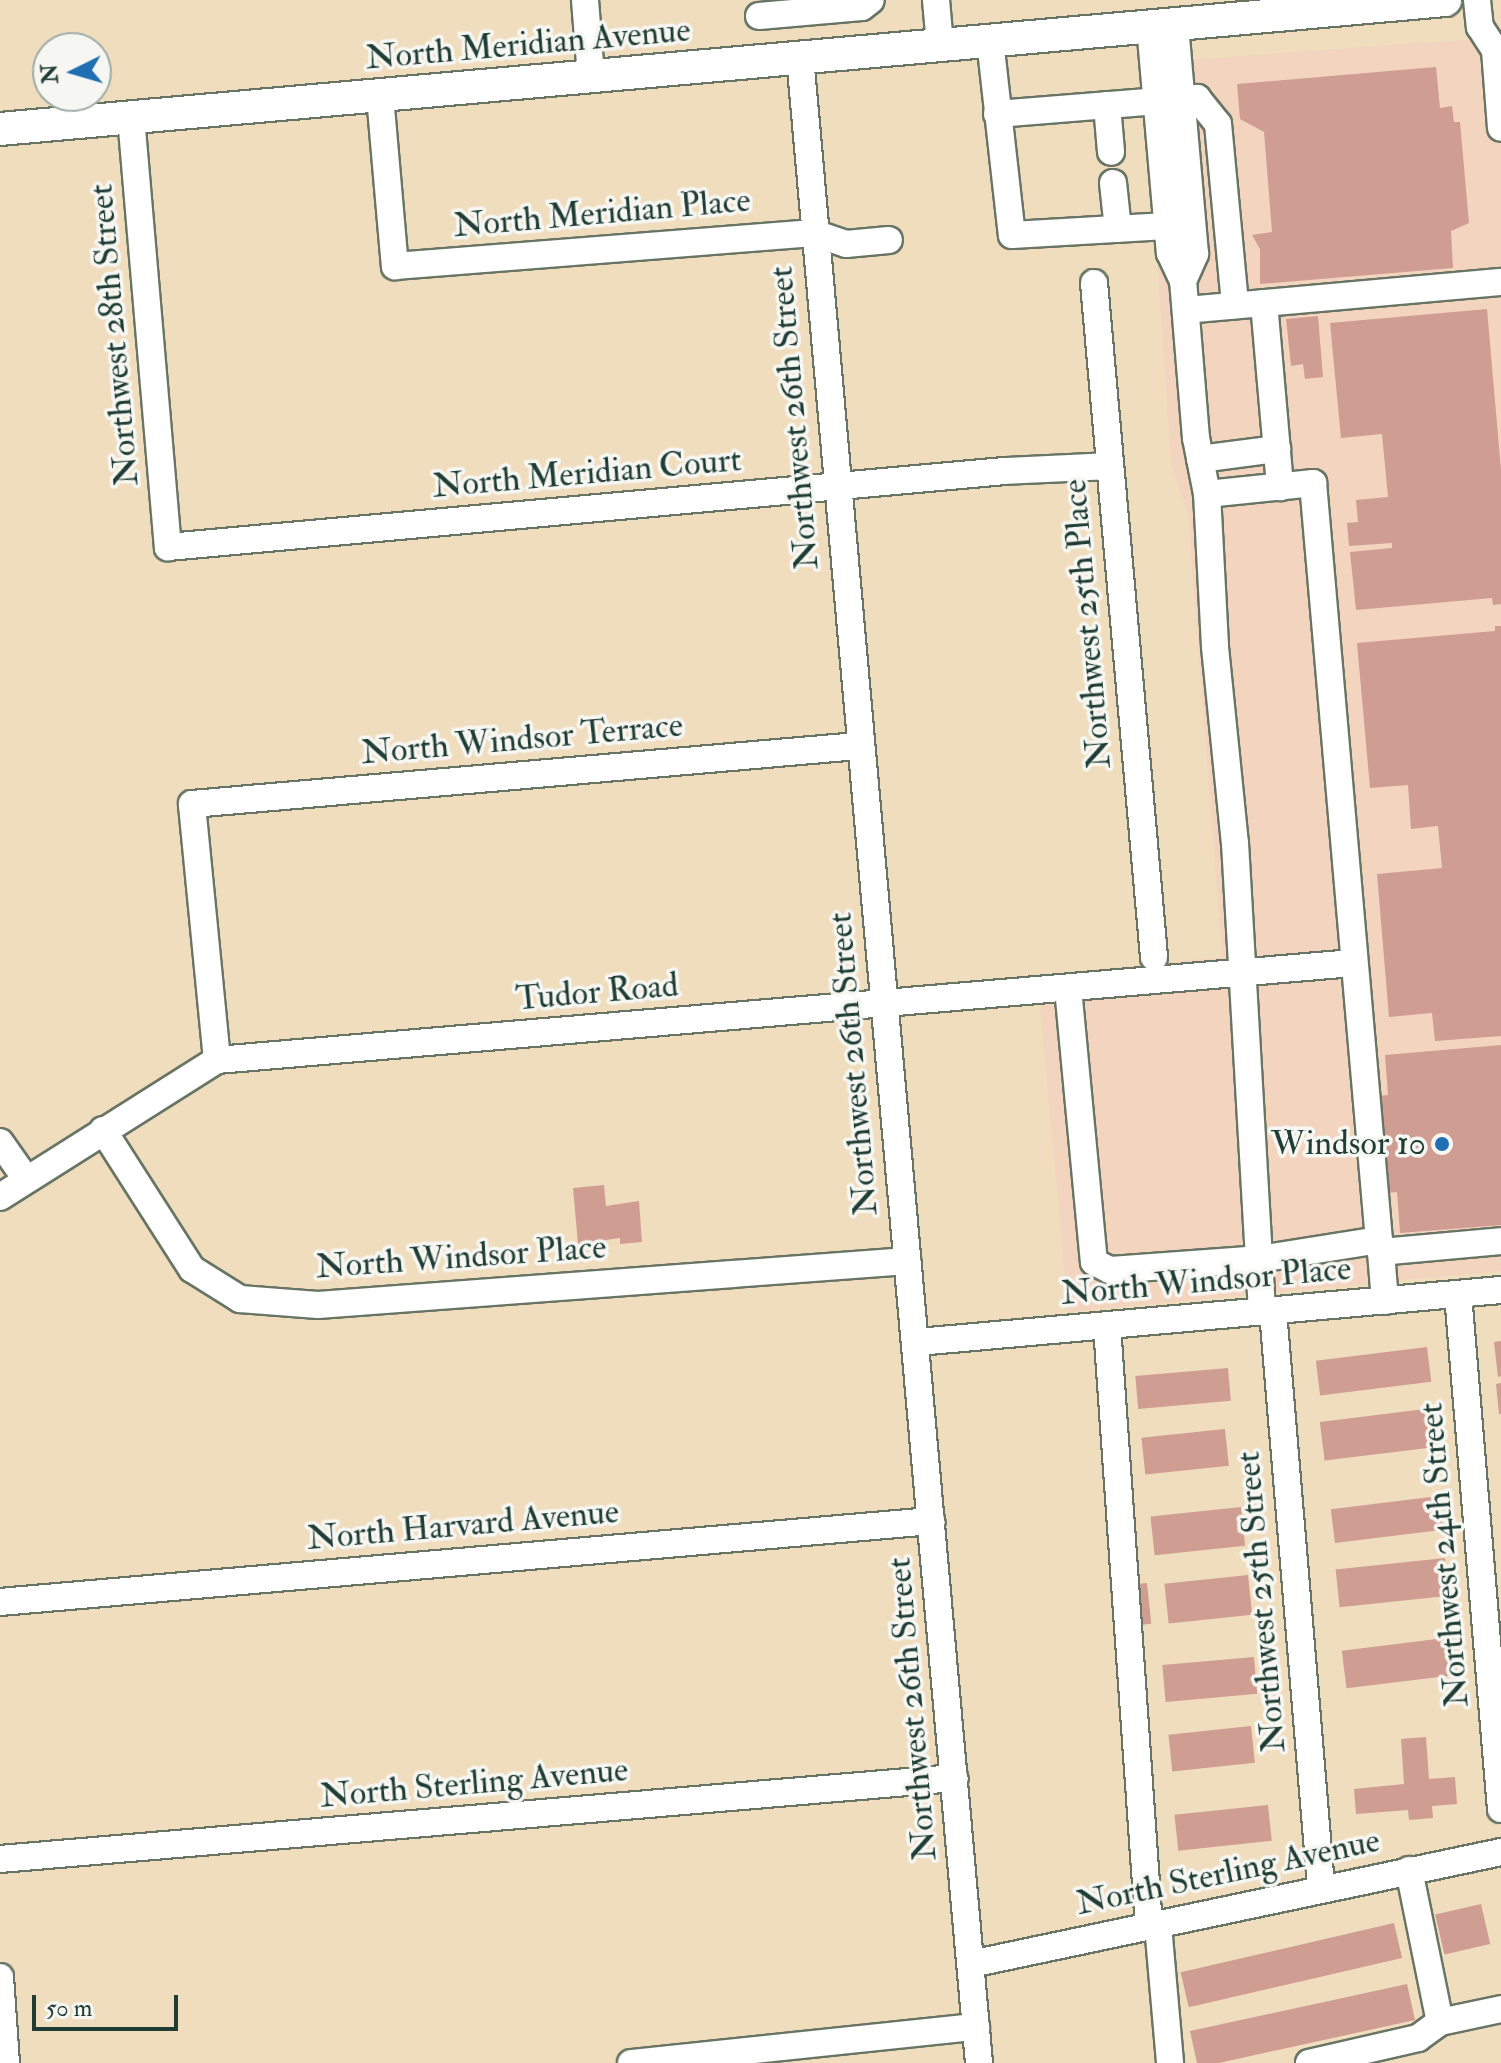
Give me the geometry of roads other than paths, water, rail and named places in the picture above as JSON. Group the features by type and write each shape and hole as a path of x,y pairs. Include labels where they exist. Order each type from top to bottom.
{"main road":[{"name":"North Meridian Avenue","path":"0,129 1162,25 1219,10 1445,0"}],"street":[{"path":"585,0 591,76"},
{"path":"759,16 862,7 871,0"},
{"path":"936,0 940,45"},
{"path":"1477,0 1480,27 1498,44 1501,128"},
{"path":"1162,25 1169,100 1195,254 1183,281"},
{"path":"990,40 1012,235 1167,226"},
{"name":"Northwest 26th Street","path":"800,57 858,746 907,1261 918,1342 979,2063"},
{"name":"North Meridian Place","path":"380,96 395,266 814,233 846,244 889,240"},
{"path":"997,114 1197,98 1218,124 1235,305"},
{"path":"1169,100 1167,226 1170,253 1183,281"},
{"path":"1107,105 1111,152"},
{"name":"Northwest 28th Street","path":"131,117 168,547"},
{"path":"1113,183 1118,229"},
{"name":"Northwest 25th Street","path":"1183,281 1200,459 1207,494 1215,646 1235,844 1239,972 1259,1259 1268,1312 1321,1886"},
{"path":"1186,310 1501,282"},
{"name":"Northwest 25th Place","path":"1094,283 1154,957"},
{"path":"1264,303 1280,487"},
{"path":"1200,459 1277,449"},
{"name":"North Meridian Court","path":"168,547 1004,471 1109,466"},
{"path":"1207,494 1313,483 1385,1301"},
{"name":"North Windsor Terrace","path":"217,1060 192,804 858,746"},
{"name":"Tudor Road","path":"0,1197 217,1060 1353,963"},
{"path":"1058,989 1094,1262 1110,1270 1380,1246 1501,1241"},
{"name":"North Windsor Place","path":"103,1130 192,1269 240,1299 318,1305 907,1261"},
{"path":"0,1142 26,1179"},
{"name":"North Windsor Place","path":"918,1342 1501,1290"},
{"name":"Northwest 24th Street","path":"1458,1294 1501,1809"},
{"path":"1107,1326 1154,1926 1170,2063"},
{"name":"North Harvard Avenue","path":"0,1602 931,1521"},
{"name":"North Sterling Avenue","path":"0,1859 955,1778"},
{"name":"North Sterling Avenue","path":"971,1964 1154,1926 1321,1886 1501,1852"},
{"path":"1409,1870 1440,2022"},
{"path":"0,1977 6,2063"},
{"path":"1309,2063 1418,2038 1440,2022 1501,2009"},
{"path":"631,2063 976,2027"}],"place":[{"name":"Windsor 10","path":"1442,1144"}]}
